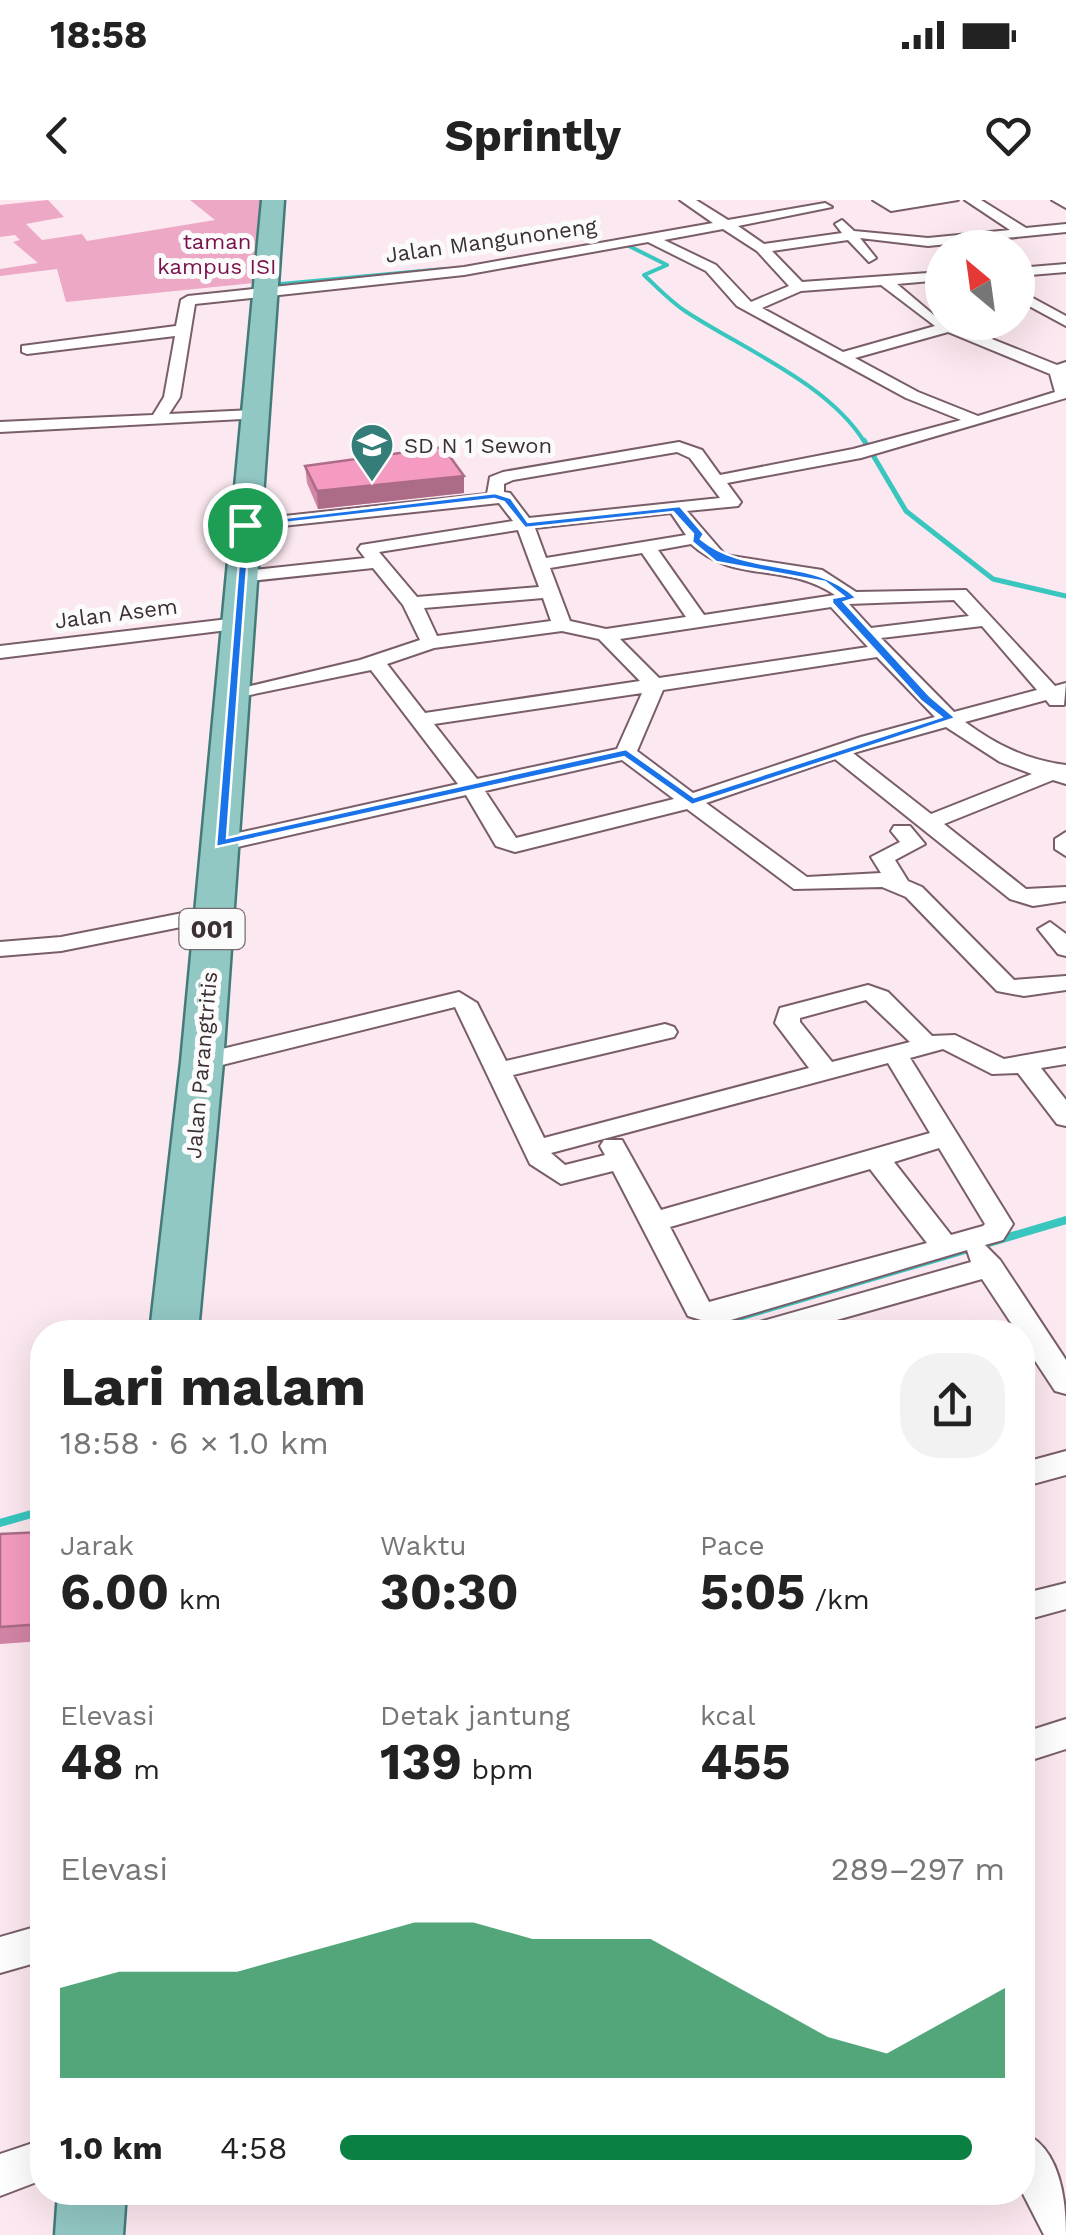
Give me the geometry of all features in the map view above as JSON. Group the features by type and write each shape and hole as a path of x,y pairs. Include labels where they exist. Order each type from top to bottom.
{"main road":[{"name":"Jalan Parangtritis","path":"175,1320 202,1062 272,200"},
{"path":"89,2235 91,2205"}],"street":[{"path":"687,200 762,248 798,287"},
{"name":"Jalan Mangunoneng","path":"184,330 190,298 464,271 841,200"},
{"path":"880,200 894,207 951,200"},
{"path":"972,200 1019,230"},
{"path":"1059,200 1066,208"},
{"path":"819,203 852,234 869,258"},
{"path":"1001,219 1066,208"},
{"path":"1059,229 1066,240"},
{"path":"762,248 852,234 888,233 925,242"},
{"path":"650,238 711,268 737,299 938,408 978,421"},
{"path":"1035,271 1066,268"},
{"path":"754,306 798,287 925,277"},
{"path":"883,278 925,316"},
{"path":"1036,304 1066,300"},
{"path":"1036,304 1066,322"},
{"path":"27,349 184,330 172,398 158,420"},
{"path":"841,357 925,334"},
{"path":"718,480 884,447 1062,396 1062,369 992,340"},
{"path":"0,427 253,415"},
{"path":"431,643 412,603 366,549 525,525 731,504 718,480 696,454 678,447 509,476 496,481 495,496"},
{"path":"245,525 495,496 508,500 525,525 562,625"},
{"path":"676,508 698,534 696,540"},
{"path":"538,565 696,540 720,560 816,574 844,599 881,651 950,718 1004,757 1062,773"},
{"path":"648,547 700,623"},
{"path":"241,576 374,562"},
{"path":"412,603 549,592"},
{"path":"232,696 375,662 431,643 562,625 606,635 844,599 957,594 1056,691 1066,708"},
{"path":"866,634 982,619"},
{"name":"Jalan Asem","path":"0,652 237,624"},
{"path":"606,635 655,685"},
{"path":"418,720 881,651"},
{"path":"375,662 472,787 504,840 515,846 692,801 838,751 1056,691"},
{"path":"626,752 655,685"},
{"path":"838,751 1018,894 1033,899 1066,894"},
{"path":"220,844 626,752 802,884 897,882"},
{"path":"931,822 1062,773"},
{"path":"902,832 914,844 882,857 897,882 914,892 1006,986 1024,989 1066,983"},
{"path":"1066,839 1066,849"},
{"path":"0,949 62,944 213,914"},
{"path":"1050,929 1066,949"},
{"path":"826,1072 787,1023 789,1013 868,992 879,997 926,1044"},
{"path":"202,1062 453,999 466,1003 543,1164 560,1174 620,1160"},
{"path":"501,1070 665,1032"},
{"path":"535,1149 926,1044 952,1040 994,1065 1026,1066 1066,1056"},
{"path":"791,1320 972,1252 999,1224 894,1054"},
{"path":"1026,1066 1066,1118"},
{"path":"605,1131 698,1309 715,1314 972,1252"},
{"path":"654,1222 945,1138"},
{"path":"876,1159 972,1252 1015,1320"},
{"path":"1035,1471 1066,1463"},
{"path":"1035,1604 1066,1596"},
{"path":"1035,1744 1066,1734"},
{"path":"0,1955 30,1947"},
{"path":"0,2176 30,2165"},
{"path":"1035,2176 1066,2234"}],"green space":[{"name":"taman kampus ISI","path":"48,200 64,217 26,224 42,240 82,234 87,241 215,220 190,200 264,200 254,283 66,302 57,269 0,276 0,269 38,263 13,242 20,240 15,235 0,237 0,205"}],"building":[{"path":"443,447 464,476 317,491 305,466"},
{"path":"30,1533 30,1625 0,1627 0,1534"}],"waterway":[{"path":"621,242 667,265 644,275 674,303 807,385 850,422 865,443"},
{"path":"270,285 444,269"},
{"path":"864,440 906,511 993,579 1066,596"},
{"path":"728,1320 1066,1220"},
{"path":"0,1523 30,1514"}],"place":[{"name":"SD N 1 Sewon","path":"372,483"}],"route":[{"path":"495,496 508,500 525,525 576,516 676,508 698,534 696,540 720,560 816,574 829,580 852,598 836,600 926,699 950,718 868,741 692,801 626,752 220,844 245,525 495,496"}]}
